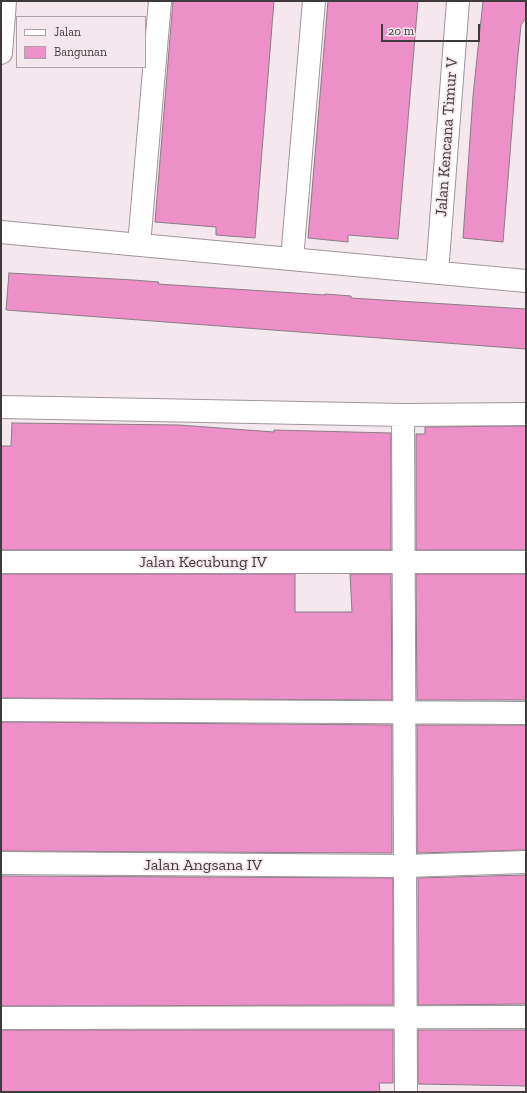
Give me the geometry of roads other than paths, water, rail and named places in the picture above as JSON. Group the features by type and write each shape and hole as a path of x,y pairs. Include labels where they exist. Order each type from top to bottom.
{"street":[{"path":"1,53 5,1"},
{"path":"139,245 160,1"},
{"path":"292,259 314,1"},
{"name":"Jalan Kencana Timur V","path":"437,273 458,1"},
{"path":"1,232 526,281"},
{"path":"1,407 403,415 526,414"},
{"path":"403,415 406,1092"},
{"name":"Jalan Kecubung IV","path":"1,562 526,562"},
{"path":"1,710 526,713"},
{"name":"Jalan Angsana IV","path":"1,863 405,866 526,862"},
{"path":"1,1018 526,1018"}]}
